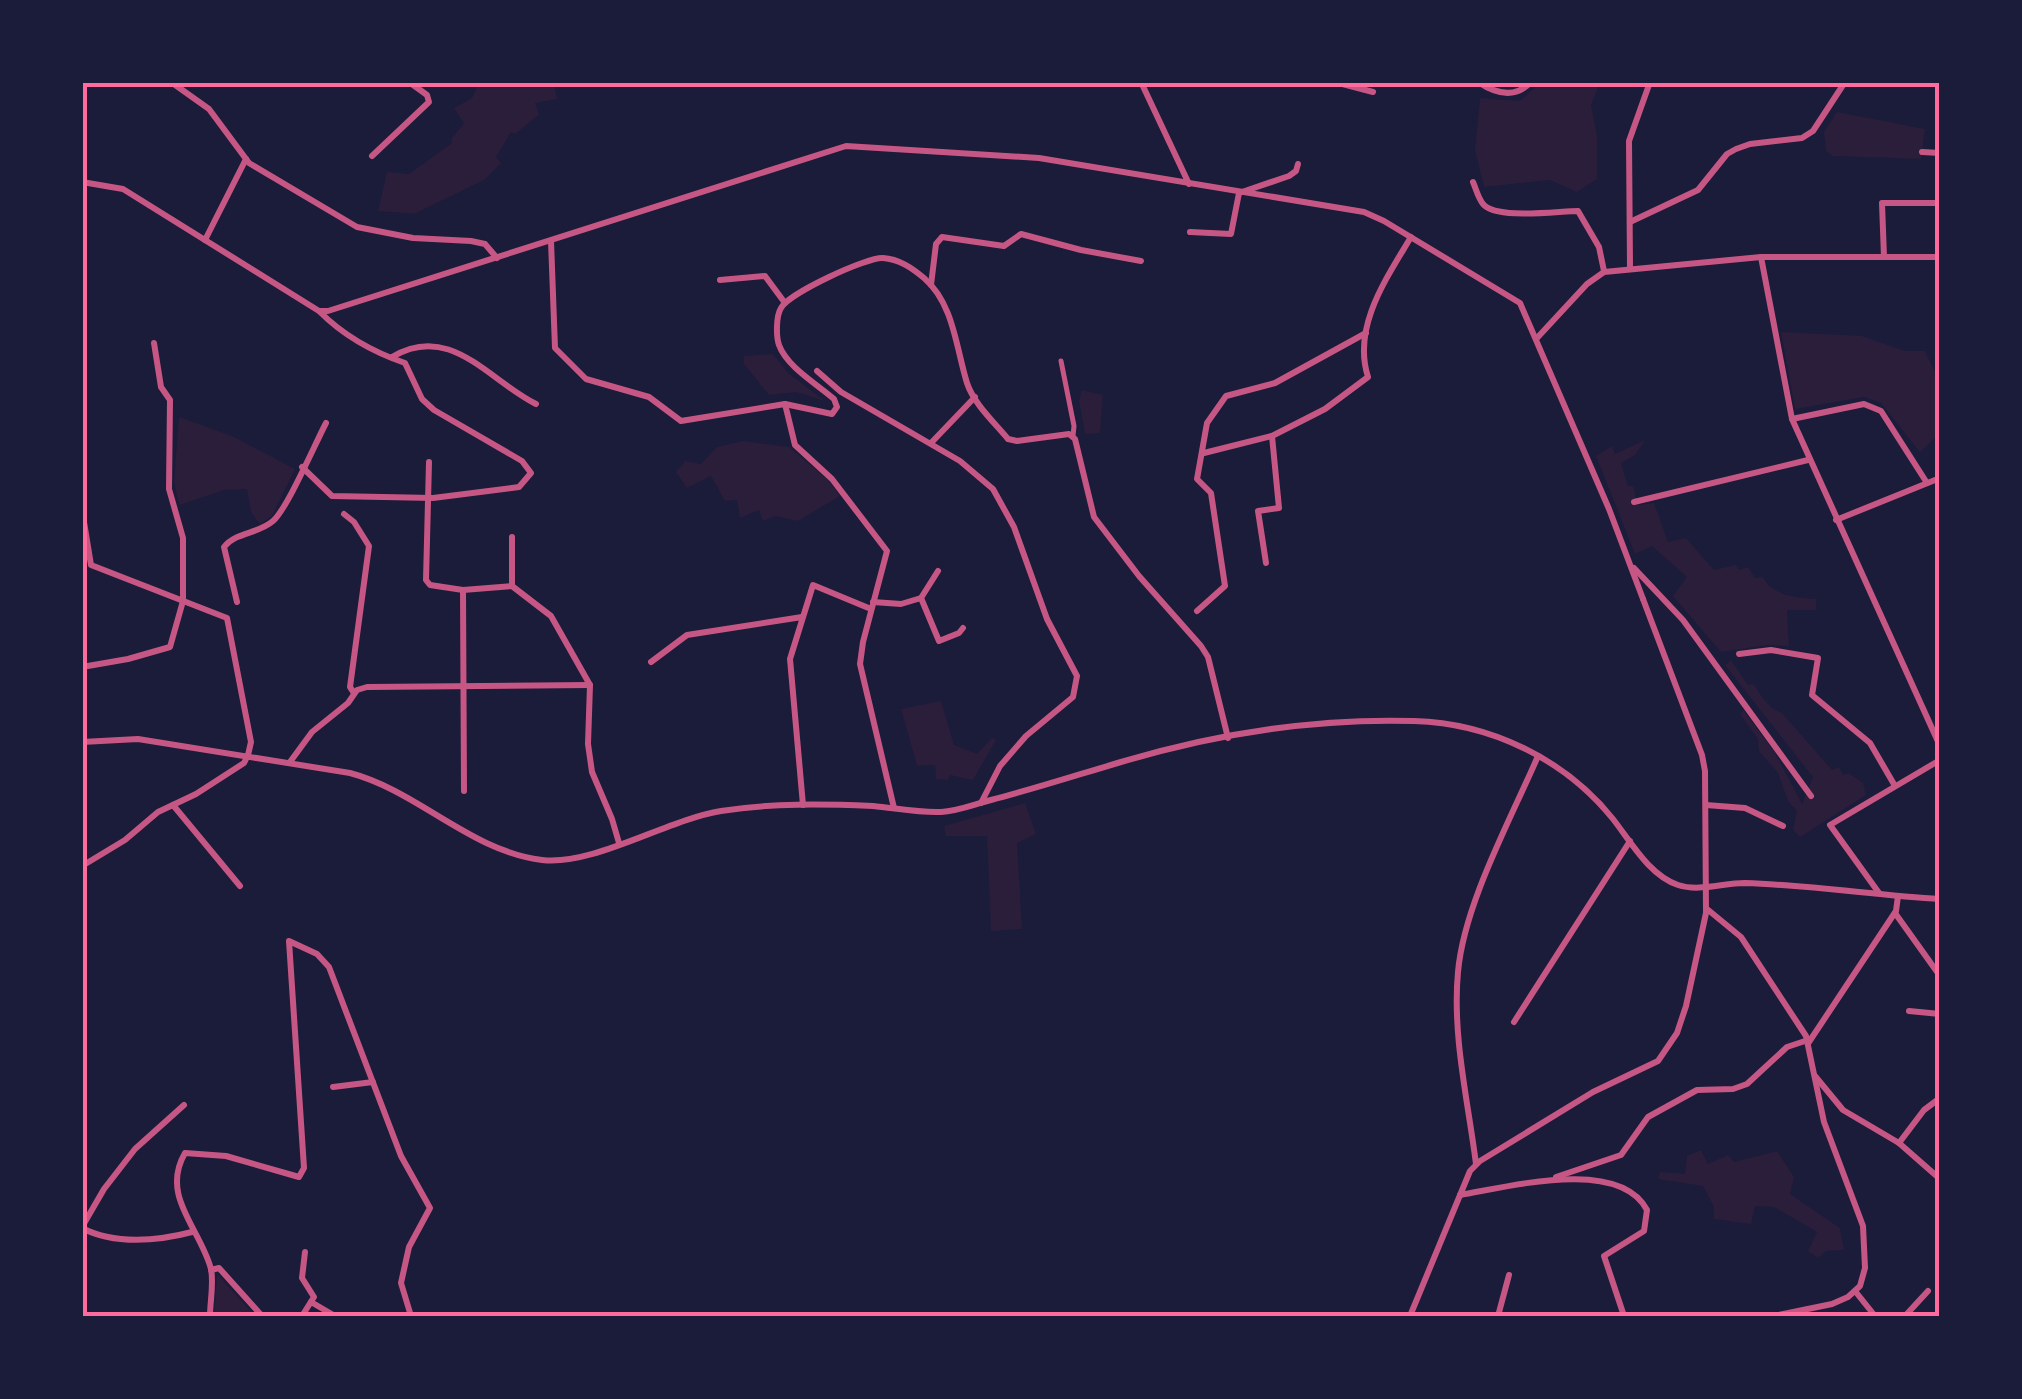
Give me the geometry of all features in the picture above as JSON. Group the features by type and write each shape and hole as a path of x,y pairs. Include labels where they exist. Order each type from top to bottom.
{"street":[{"path":"171,82 209,110 246,160 356,227 413,238 472,241 485,244 497,258"},
{"path":"372,156 429,102 427,95 409,82"},
{"path":"1141,82 1190,185"},
{"path":"1334,82 1371,92 1367,104"},
{"path":"1478,82 1508,94 1519,92 1532,82"},
{"path":"1630,267 1628,141 1650,82"},
{"path":"1630,222 1698,190 1736,148 1802,138 1813,131 1845,82"},
{"path":"319,311 328,312 846,146 1039,158 1364,212 1520,303 1634,568 1702,755 1706,908 1686,1006 1677,1033 1658,1061 1593,1092 1476,1165 1460,1194 1410,1316"},
{"path":"1922,152 1940,153"},
{"path":"205,240 246,160"},
{"path":"1240,194 1290,176 1298,164"},
{"path":"82,182 122,189 319,311 376,352 405,363 422,399 434,410 522,461 530,473 520,486 428,498 332,496 302,467"},
{"path":"1473,182 1487,208 1502,212 1578,210 1599,247 1604,272"},
{"path":"1190,232 1232,234 1240,194"},
{"path":"1884,257 1882,203 1940,204"},
{"path":"930,285 936,244 942,238 1004,246 1021,234 1142,261"},
{"path":"1202,454 1272,436 1325,409 1368,378 1363,360 1376,297 1411,237"},
{"path":"551,241 555,348 586,379 648,397 680,422 785,404 832,414 837,407 834,399 786,357 779,345 781,308 853,266 879,258 896,260 941,298 958,342 968,386 1008,439 1069,434 1073,438 1080,451 1094,517 1134,570 1192,632 1208,657 1228,738"},
{"path":"1537,338 1586,284 1604,272 1761,256 1940,257"},
{"path":"1761,256 1792,419 1940,746"},
{"path":"720,280 764,276 785,303"},
{"path":"1197,611 1225,586 1211,494 1197,479 1208,423 1226,396 1274,383 1366,333"},
{"path":"82,667 170,646 184,602 183,538 169,489 170,400 161,387 154,343"},
{"path":"390,358 409,346 463,354 536,404"},
{"path":"1061,361 1073,438"},
{"path":"817,371 841,392 960,460 993,489 1030,565 1048,618 1078,676 1073,697 1036,727 1007,758 981,803"},
{"path":"931,443 974,397"},
{"path":"785,404 795,445 832,479 887,551 860,664 894,808"},
{"path":"1792,419 1864,404 1871,406 1880,411 1927,483"},
{"path":"237,602 224,547 228,541 273,521 326,423"},
{"path":"1266,562 1258,511 1279,508 1272,436"},
{"path":"1634,502 1808,460"},
{"path":"429,462 426,580 430,585 462,590 512,586 551,616 590,685 588,744 592,772 618,844"},
{"path":"1836,520 1940,478"},
{"path":"82,484 90,566 227,618 251,742 248,755 236,768 158,812 125,840 82,866"},
{"path":"344,514 369,546 350,687 354,693"},
{"path":"512,536 512,586"},
{"path":"1634,568 1716,660 1811,796"},
{"path":"804,804 790,659 813,586 872,606 902,604 921,598 938,571"},
{"path":"462,590 464,791"},
{"path":"921,598 939,642 963,628"},
{"path":"651,662 688,635 802,617"},
{"path":"1739,654 1771,650 1818,658 1812,695 1870,742 1895,786"},
{"path":"290,762 312,732 338,712 354,693 367,687 590,685"},
{"path":"1930,724 1940,720"},
{"path":"82,742 138,739 368,778 496,847 527,857 559,860 699,816 750,807 804,804 940,812 1153,753 1228,738 1320,723 1414,721 1470,727 1538,756 1594,798 1656,872 1680,886 1742,883 1940,899"},
{"path":"1476,1165 1460,1040 1458,985 1462,950 1494,857 1538,756"},
{"path":"1880,894 1830,825 1940,760"},
{"path":"173,805 240,886"},
{"path":"1706,806 1744,808 1783,826"},
{"path":"1514,1022 1630,841"},
{"path":"1552,1180 1570,1170 1620,1155 1648,1117 1697,1090 1733,1089 1747,1084 1787,1047 1808,1042 1894,913 1898,896"},
{"path":"1706,908 1742,936 1793,1012 1808,1042 1824,1122 1863,1226 1865,1268 1860,1286 1832,1304 1774,1316"},
{"path":"1894,913 1940,976"},
{"path":"210,1316 211,1270 192,1232 176,1171 186,1152 226,1156 299,1178 304,1168 302,1091 289,941 317,954 329,967 401,1156 430,1208 410,1247 401,1283 411,1316"},
{"path":"1909,1011 1940,1014"},
{"path":"1814,1075 1843,1110 1899,1142 1940,1180"},
{"path":"333,1087 373,1082"},
{"path":"1899,1142 1924,1110 1940,1098"},
{"path":"184,1106 135,1149 82,1228 96,1235 138,1239 192,1232"},
{"path":"1460,1194 1576,1176 1633,1192 1646,1208 1644,1230 1604,1256 1624,1316"},
{"path":"302,1316 314,1298 300,1270 306,1252"},
{"path":"211,1270 218,1268 262,1316"},
{"path":"1498,1316 1509,1274"},
{"path":"1855,1291 1875,1316"},
{"path":"1905,1316 1928,1291"},
{"path":"312,1302 335,1316"}],"shaded area":[{"path":"479,83 559,83 554,84 557,99 535,103 539,115 515,134 511,132 496,157 501,163 484,180 414,214 378,211 387,172 409,174 452,143 464,123 454,108 472,98"},
{"path":"1540,83 1600,83 1591,105 1597,136 1597,179 1577,192 1550,180 1484,187 1475,150 1480,98 1520,101"},
{"path":"1837,112 1925,129 1921,159 1833,156 1826,151 1824,132"},
{"path":"1781,332 1862,336 1905,351 1925,351 1939,380 1939,434 1920,452 1881,403 1864,397 1795,409"},
{"path":"773,354 788,373 825,401 796,392 769,395 744,364 744,356"},
{"path":"1082,390 1103,395 1100,433 1085,434 1079,400"},
{"path":"179,417 232,436 295,469 272,516 260,524 251,512 247,489 224,490 179,505 174,481"},
{"path":"1645,440 1635,455 1621,463 1638,505 1654,503 1668,542 1686,538 1714,570 1736,565 1739,570 1748,567 1755,578 1763,577 1779,592 1816,599 1816,610 1787,610 1789,646 1721,652 1673,596 1687,577 1652,546 1635,554 1596,456 1612,446 1615,454"},
{"path":"743,441 789,447 829,481 840,496 798,521 776,516 763,521 759,510 740,518 737,500 725,501 711,476 687,488 676,472 685,461 701,464 717,447"},
{"path":"1731,660 1748,685 1754,684 1765,701 1782,713 1832,770 1839,767 1843,775 1849,773 1863,783 1866,795 1800,837 1793,830 1797,811 1788,801 1778,773 1759,751 1758,739 1740,714 1743,710 1775,753 1802,804 1813,777 1725,665"},
{"path":"941,701 954,745 977,754 992,738 996,740 973,780 950,775 948,780 936,779 935,765 917,766 901,709"},
{"path":"1025,803 1036,834 1017,843 1022,929 991,931 987,836 946,836 944,826"},
{"path":"1701,1150 1708,1164 1728,1155 1734,1162 1777,1151 1794,1177 1790,1194 1840,1228 1844,1250 1826,1251 1818,1258 1808,1251 1817,1232 1774,1207 1755,1206 1751,1224 1714,1219 1714,1207 1703,1186 1658,1179 1660,1172 1685,1174 1687,1156"},
{"path":"217,1274 255,1316 214,1316"}]}
